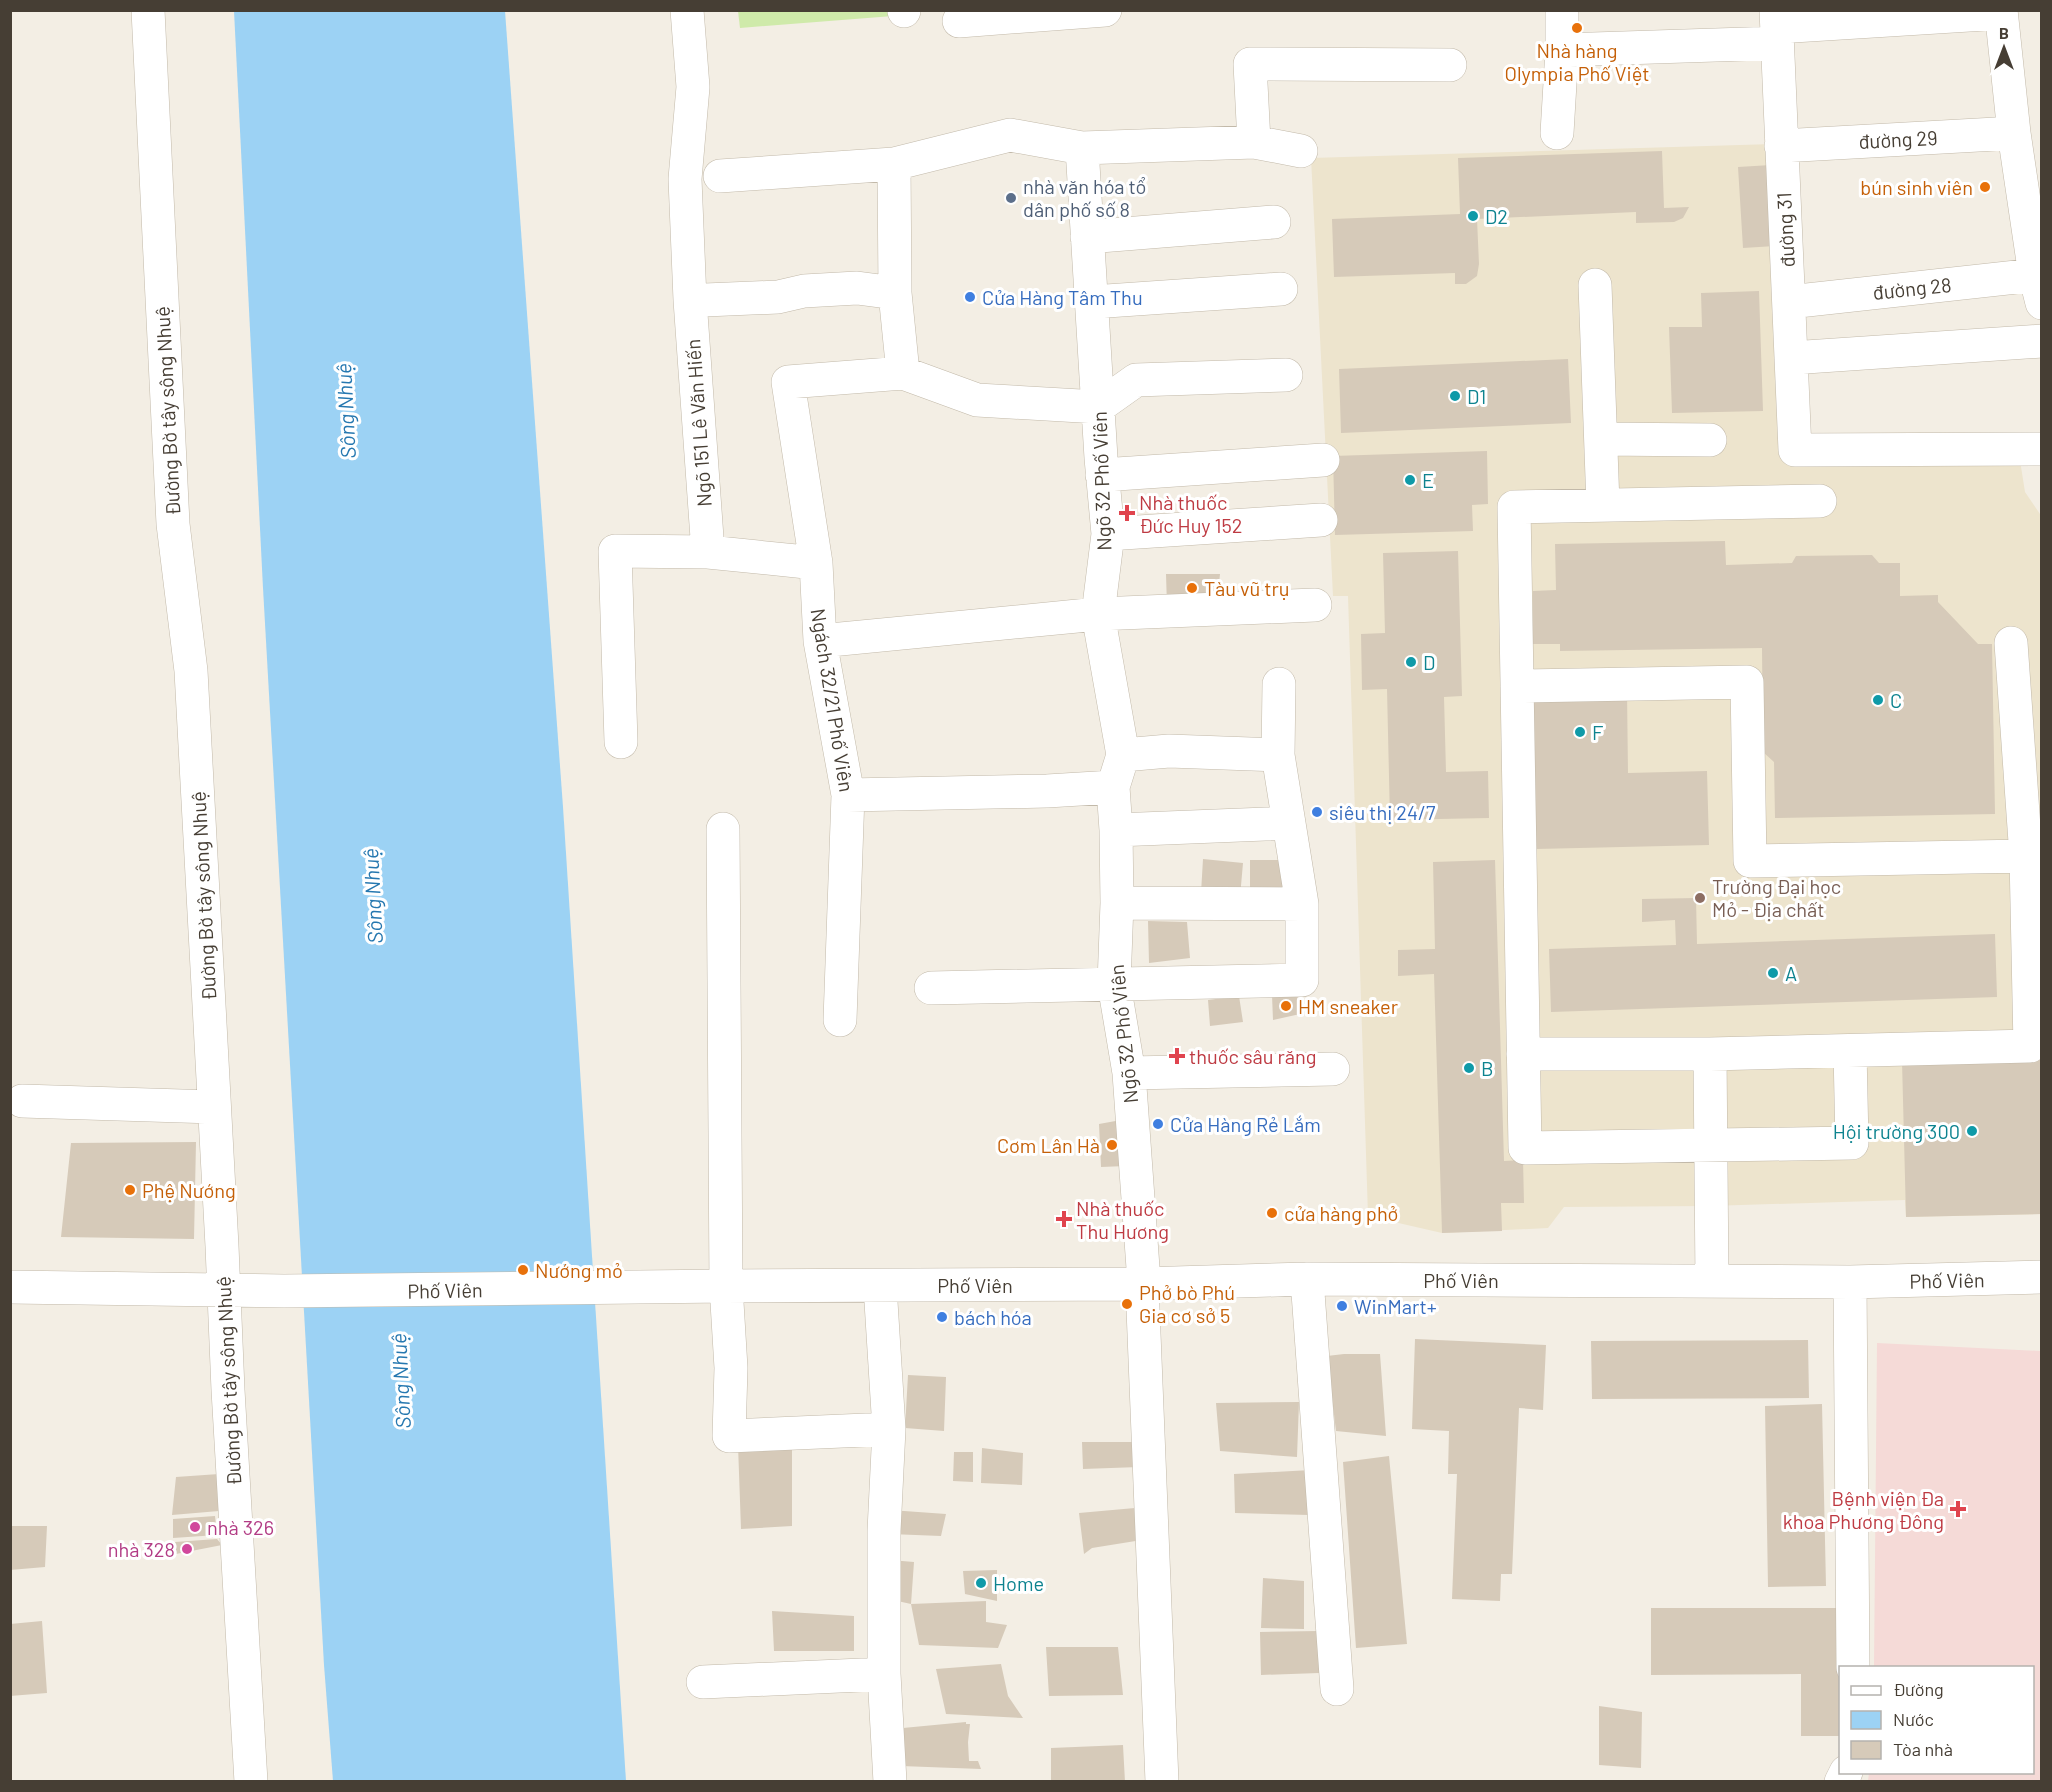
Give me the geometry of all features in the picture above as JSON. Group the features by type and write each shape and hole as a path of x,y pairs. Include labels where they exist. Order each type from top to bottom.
{"street":[{"name":"Đường Bờ tây sông Nhuệ","path":"148,10 173,524 191,671 251,1782"},
{"name":"Ngõ 151 Lê Văn Hiến","path":"687,10 693,87 686,179 689,289 708,552"},
{"path":"959,21 1105,10"},
{"path":"1557,133 1562,10"},
{"path":"1562,50 1777,27 2001,12 2014,133 2038,289"},
{"name":"đường 31","path":"1777,27 1795,450 2042,449"},
{"path":"1254,142 1250,64 1450,65"},
{"name":"đường 29","path":"1781,146 2014,133"},
{"path":"720,176 894,164 1010,135 1082,148 1254,142 1301,151"},
{"name":"Ngõ 32 Phố Viên","path":"1082,148 1102,475 1108,534 1098,614 1124,755 1113,788 1117,903 1114,984 1129,1073 1143,1268 1162,1782"},
{"path":"894,164 895,293 903,373 977,400 1098,407 1136,380 1286,375"},
{"path":"1087,237 1274,222"},
{"path":"1595,285 1603,505"},
{"path":"705,300 778,297 804,291 857,288 895,293"},
{"path":"1092,302 1281,289"},
{"name":"đường 28","path":"1789,302 2038,289"},
{"path":"1791,358 2042,341"},
{"name":"Ngách 32/21 Phố Viên","path":"840,1020 848,795 820,641 816,563 789,382 903,373"},
{"path":"1601,439 1710,440"},
{"path":"1102,475 1323,460"},
{"path":"1820,501 1514,507 1525,1148 1852,1143 1850,1051"},
{"path":"1108,534 1320,520"},
{"path":"621,742 615,551 708,552 816,563"},
{"path":"820,641 1098,614 1315,604"},
{"path":"1523,1054 1710,1054 2030,1046 2026,856 2011,643"},
{"path":"1517,686 1747,682 1750,861 2026,856"},
{"path":"931,988 1302,980 1302,904 1278,755 1279,684"},
{"path":"1124,755 1169,751 1278,755"},
{"path":"848,795 1113,788"},
{"path":"1116,831 1289,823"},
{"path":"723,829 726,1286 731,1368 729,1436 889,1429"},
{"path":"1117,903 1302,904"},
{"path":"1710,1054 1712,1281"},
{"path":"1129,1073 1333,1069"},
{"path":"22,1101 214,1107"},
{"name":"Phố Viên","path":"10,1287 284,1291 1142,1284 1307,1279 1850,1282 2042,1277"},
{"path":"1307,1279 1337,1689"},
{"path":"1850,1282 1853,1666"},
{"path":"880,1286 889,1429 884,1532 884,1674 890,1782"},
{"path":"703,1682 884,1674"}],"shaded area":[{"name":"Trường Đại học Mỏ - Địa chất","path":"1773,144 1785,456 2019,454 2025,492 2042,517 2041,1214 1906,1217 1905,1200 1710,1206 1564,1207 1548,1228 1442,1233 1368,1216 1348,596 1333,596 1311,158"},
{"name":"Bệnh viện Đa khoa Phương Đông","path":"1877,1343 2041,1351 2041,1781 1868,1781 1869,1774 2034,1774 2034,1666 1874,1666"}],"green space":[{"path":"893,10 893,16 740,28 738,11"}],"water":[{"name":"Sông Nhuệ","path":"234,11 505,11 563,807 626,1781 333,1781 324,1665 263,588"}],"building":[{"name":"D2","path":"1662,151 1664,208 1689,207 1683,218 1674,222 1636,223 1636,212 1477,219 1479,264 1477,276 1466,284 1455,284 1455,273 1334,277 1332,219 1460,214 1458,158"},
{"path":"1771,165 1775,246 1743,248 1738,167"},
{"path":"1759,291 1763,411 1672,413 1669,327 1702,327 1701,293"},
{"name":"D1","path":"1568,359 1571,423 1341,433 1339,369"},
{"name":"E","path":"1487,451 1488,504 1472,505 1473,531 1335,535 1333,456"},
{"name":"C","path":"1725,541 1726,565 1792,563 1796,556 1872,555 1879,563 1900,563 1900,596 1938,595 1938,602 1978,644 1992,644 1995,814 1775,818 1774,762 1763,752 1762,648 1560,651 1560,644 1533,644 1533,591 1556,590 1555,544"},
{"name":"D","path":"1458,551 1462,696 1444,697 1446,772 1488,771 1489,818 1390,820 1387,689 1362,690 1361,634 1385,633 1383,553"},
{"name":"Tàu vũ trụ","path":"1166,574 1220,574 1217,603 1167,606"},
{"name":"F","path":"1627,691 1628,773 1707,771 1709,845 1536,849 1532,693"},
{"path":"1203,859 1243,863 1240,897 1201,893"},
{"path":"1250,860 1289,860 1289,895 1250,895"},
{"name":"B","path":"1495,860 1504,1161 1523,1160 1524,1203 1501,1203 1502,1231 1442,1233 1434,974 1398,976 1398,950 1435,949 1433,862"},
{"name":"A","path":"1696,898 1697,944 1995,934 1997,997 1551,1012 1549,949 1676,945 1675,920 1642,922 1642,899"},
{"path":"1148,921 1187,922 1190,958 1149,963"},
{"name":"HM sneaker","path":"1272,995 1300,997 1300,1014 1273,1020"},
{"path":"1239,996 1243,1022 1210,1026 1208,1000"},
{"name":"Hội trường 300","path":"2042,1058 2042,1214 1906,1217 1902,1061"},
{"name":"Cơm Lân Hà","path":"1121,1120 1126,1166 1101,1167 1099,1124"},
{"name":"Phệ Nướng","path":"196,1142 194,1239 61,1237 71,1143"},
{"path":"1415,1339 1546,1345 1543,1410 1519,1408 1512,1574 1501,1574 1500,1601 1452,1599 1457,1474 1448,1474 1449,1431 1412,1429"},
{"path":"1808,1340 1809,1398 1592,1399 1591,1341"},
{"path":"1380,1354 1386,1436 1336,1431 1327,1356"},
{"path":"908,1375 946,1377 944,1431 905,1428"},
{"path":"1299,1402 1297,1457 1220,1451 1216,1403"},
{"path":"1822,1404 1826,1586 1768,1587 1765,1406"},
{"path":"1082,1442 1140,1442 1139,1467 1083,1469"},
{"path":"738,1445 792,1447 792,1526 741,1529"},
{"path":"982,1448 1023,1453 1022,1485 981,1483"},
{"path":"954,1452 973,1452 973,1482 953,1481"},
{"path":"1389,1456 1407,1644 1356,1648 1343,1462"},
{"path":"1311,1470 1309,1515 1235,1513 1234,1474"},
{"path":"219,1474 219,1511 172,1515 176,1477"},
{"path":"1146,1507 1148,1539 1092,1548 1084,1554 1079,1513"},
{"path":"890,1510 946,1514 941,1536 890,1534"},
{"name":"nhà 326","path":"215,1516 217,1535 173,1538 173,1519"},
{"path":"10,1526 47,1526 45,1567 10,1570"},
{"name":"nhà 328","path":"217,1539 222,1545 176,1554 175,1542"},
{"path":"890,1560 914,1562 911,1604 884,1598"},
{"name":"Home","path":"997,1570 997,1601 965,1594 963,1571"},
{"path":"1263,1578 1304,1581 1304,1629 1261,1628"},
{"path":"986,1601 986,1622 1007,1625 998,1648 919,1645 911,1604"},
{"path":"1651,1608 1841,1608 1839,1736 1801,1736 1801,1674 1651,1675"},
{"path":"772,1611 854,1616 854,1651 774,1651"},
{"path":"42,1621 47,1693 10,1696 10,1624"},
{"path":"1319,1631 1319,1673 1261,1675 1260,1632"},
{"path":"1046,1647 1118,1647 1123,1695 1049,1696"},
{"path":"1001,1664 1008,1696 1023,1718 946,1714 936,1669"},
{"path":"1599,1706 1642,1712 1641,1768 1599,1765"},
{"path":"966,1722 970,1724 969,1761 978,1761 981,1769 901,1766 903,1728"},
{"path":"1123,1745 1125,1782 1051,1782 1051,1748"}],"place":[{"name":"Nhà hàng Olympia Phố Việt","path":"1577,28"},
{"name":"bún sinh viên","path":"1985,187"},
{"name":"nhà văn hóa tổ dân phố số 8","path":"1011,198"},
{"name":"D2","path":"1473,216"},
{"name":"Cửa Hàng Tâm Thu","path":"970,297"},
{"name":"D1","path":"1455,396"},
{"name":"E","path":"1410,480"},
{"name":"Nhà thuốc Đức Huy 152","path":"1127,513"},
{"name":"Tàu vũ trụ","path":"1192,588"},
{"name":"D","path":"1411,662"},
{"name":"C","path":"1878,700"},
{"name":"F","path":"1580,732"},
{"name":"siêu thị 24/7","path":"1317,812"},
{"name":"Trường Đại học Mỏ - Địa chất","path":"1700,898"},
{"name":"A","path":"1773,973"},
{"name":"HM sneaker","path":"1286,1006"},
{"name":"thuốc sâu răng","path":"1177,1056"},
{"name":"B","path":"1469,1068"},
{"name":"Cửa Hàng Rẻ Lắm","path":"1158,1124"},
{"name":"Hội trường 300","path":"1972,1131"},
{"name":"Cơm Lân Hà","path":"1112,1145"},
{"name":"Phệ Nướng","path":"130,1190"},
{"name":"cửa hàng phở","path":"1272,1213"},
{"name":"Nhà thuốc Thu Hương","path":"1064,1219"},
{"name":"Nướng mỏ","path":"523,1270"},
{"name":"Phở bò Phú Gia cơ sở 5","path":"1127,1304"},
{"name":"WinMart+","path":"1342,1306"},
{"name":"bách hóa","path":"942,1317"},
{"name":"Bệnh viện Đa khoa Phương Đông","path":"1958,1509"},
{"name":"nhà 326","path":"195,1527"},
{"name":"nhà 328","path":"187,1549"},
{"name":"Home","path":"981,1583"}]}
